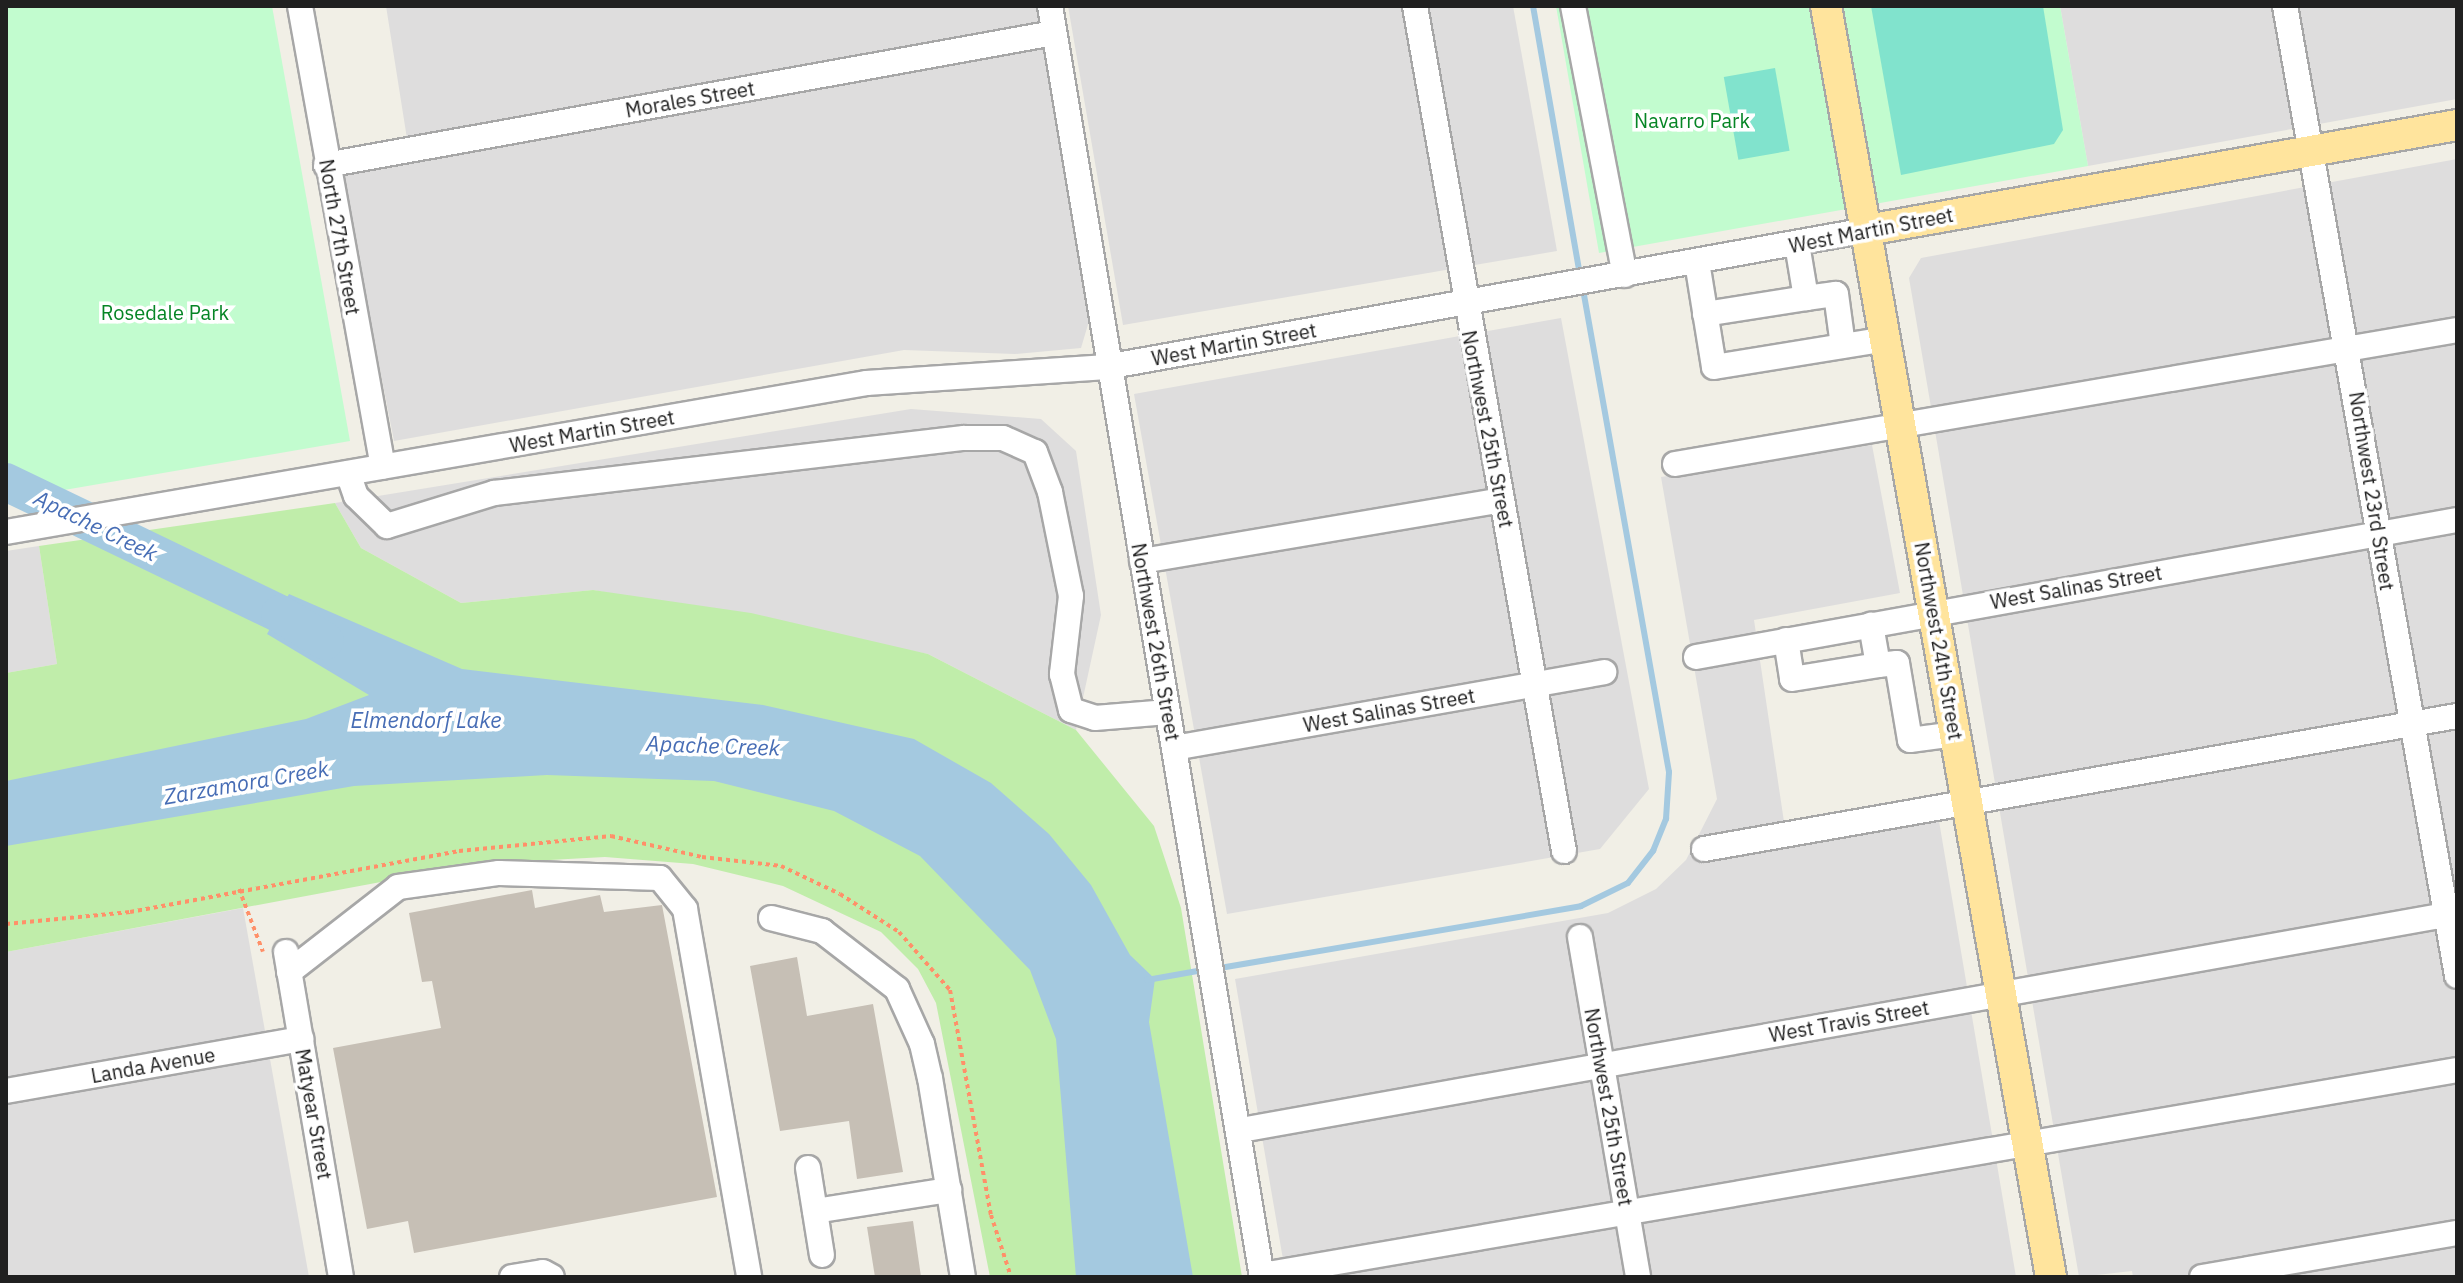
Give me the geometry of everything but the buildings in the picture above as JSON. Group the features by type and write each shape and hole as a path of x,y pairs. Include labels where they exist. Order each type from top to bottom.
{"main road":[{"name":"Northwest 24th Street","path":"1826,6 2051,1277"},
{"name":"West Martin Street","path":"1867,230 2457,125"}],"street":[{"name":"North 27th Street","path":"300,6 326,165 383,467"},
{"name":"Northwest 26th Street","path":"1050,6 1106,367 1218,994 1262,1276"},
{"name":"Northwest 25th Street","path":"1415,6 1564,851"},
{"path":"1573,6 1621,275"},
{"name":"Northwest 23rd Street","path":"2285,6 2348,350 2411,725 2452,914 2457,976"},
{"name":"Morales Street","path":"326,165 1054,33"},
{"name":"West Martin Street","path":"10,531 867,383 1106,367 1867,230"},
{"path":"1797,244 1806,298"},
{"path":"1697,262 1714,367 1886,339"},
{"path":"1705,314 1836,294 1843,346"},
{"path":"1675,464 2457,330"},
{"path":"348,473 356,496 387,526 494,493 964,438 1003,438 1035,452 1050,492 1071,596 1062,674 1071,710 1095,718 1168,712"},
{"path":"1142,561 1502,500"},
{"name":"West Salinas Street","path":"1696,657 2457,520"},
{"path":"1871,625 1878,665"},
{"path":"1786,640 1792,679 1897,663 1910,740 1955,734"},
{"name":"West Salinas Street","path":"1174,748 1604,672"},
{"path":"1704,849 2457,716"},
{"path":"288,962 398,887 499,873 660,878 685,909 749,1277"},
{"name":"West Travis Street","path":"1241,1130 2452,914"},
{"path":"771,918 822,931 897,989 922,1044 963,1277"},
{"name":"Northwest 25th Street","path":"1580,937 1638,1277"},
{"name":"Matyear Street","path":"288,962 341,1277"},
{"name":"Landa Avenue","path":"6,1091 301,1039"},
{"path":"1262,1276 2457,1070"},
{"path":"808,1168 822,1255"},
{"path":"815,1211 949,1190"},
{"path":"2202,1277 2457,1233"},
{"path":"512,1277 543,1272 552,1277"}],"path":[{"path":"6,924 130,912 239,889 459,851 611,836 702,857 781,866 840,894 899,932 950,990 991,1215 1011,1277"},
{"path":"239,889 265,955 288,962"}],"shaded area":[{"path":"386,6 1037,6 1092,311 1081,348 1015,354 904,350 394,441 342,176 411,164"},
{"path":"1068,6 1513,6 1557,251 1123,325"},
{"path":"2060,6 2457,6 2457,99 2088,166"},
{"path":"2457,159 2457,1277 2133,1277 2132,1271 2079,1277 1909,278 1921,258"},
{"path":"1561,318 1649,789 1600,849 1227,914 1134,394"},
{"path":"911,409 1041,419 1076,451 1101,615 1076,730 928,654 593,590 461,603 361,548 335,503"},
{"path":"1872,445 1900,593 1754,620 1787,842 1939,821 2016,1277 1286,1277 1235,979 1608,913 1656,889 1686,860 1717,799 1661,477"},
{"path":"39,546 57,664 6,673 6,551"},
{"path":"243,908 309,1277 6,1277 6,952"}],"green space":[{"name":"Rosedale Park","path":"6,6 272,6 350,441 6,500"},
{"name":"Navarro Park","path":"1556,6 2060,6 2088,166 1599,253"},
{"path":"1871,6 2043,6 2063,130 2054,144 1901,175"},
{"path":"1775,68 1790,151 1738,160 1724,77"},
{"path":"335,503 361,548 461,603 593,590 751,613 928,654 1076,730 1154,826 1181,908 1242,1277 990,1277 936,1003 918,969 881,932 783,886 693,864 605,857 477,864 6,952 6,673 57,664 39,546"}],"water":[{"name":"Elmendorf Lake","path":"289,594 462,669 763,705 914,739 991,783 1049,834 1091,885 1130,955 1155,979 1149,1022 1193,1277 1076,1277 1056,1039 1030,970 920,856 834,811 714,781 547,775 354,786 6,846 6,781 306,719 369,695 267,634"}],"waterway":[{"path":"1533,6 1580,274"},
{"path":"1214,969 1581,906 1628,883 1653,851 1666,819 1669,772 1582,285"},
{"name":"Apache Creek","path":"6,482 280,614 325,641"},
{"path":"1147,980 1203,970"}],"water label":[{"name":"Zarzamora Creek","path":"246,782"}]}
